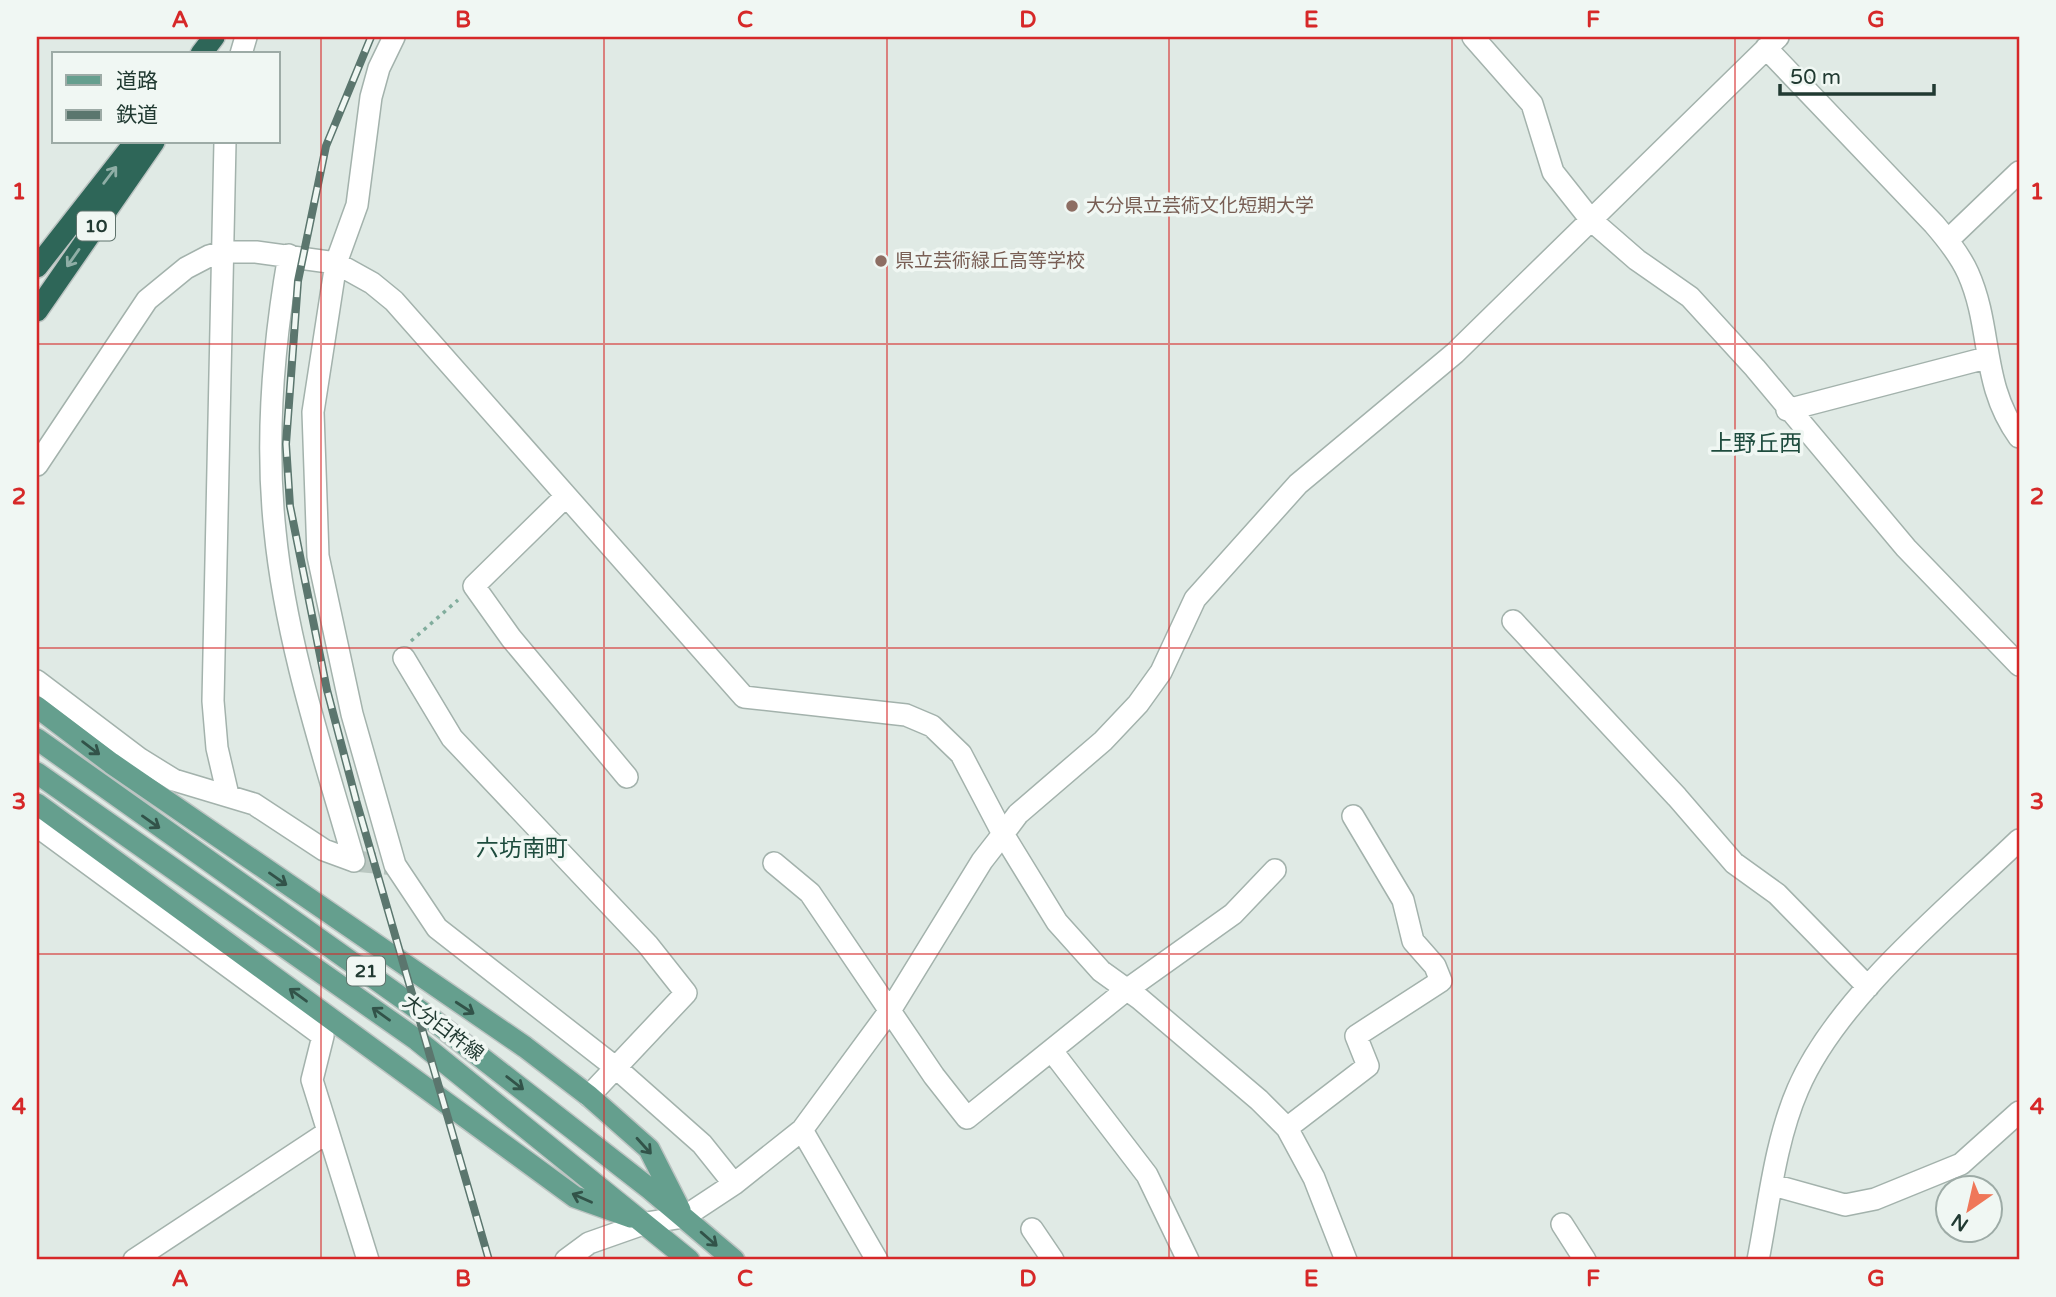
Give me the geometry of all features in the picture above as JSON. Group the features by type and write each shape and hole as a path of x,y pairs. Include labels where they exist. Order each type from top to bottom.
{"highway":[{"path":"203,52 214,37"},
{"path":"212,52 222,37"},
{"name":"10","path":"37,267 133,144"},
{"name":"10","path":"37,311 153,144"}],"main road":[{"path":"37,707 111,763 525,1047 589,1096 649,1149 684,1217"},
{"name":"大分臼杵線","path":"37,739 433,1020 684,1217 734,1260"},
{"name":"大分臼杵線","path":"37,773 417,1040 689,1260"},
{"path":"37,804 232,958 575,1197 646,1223"}],"street":[{"path":"394,37 379,68 371,97 357,205 336,263 313,412 318,556 352,714 395,865 437,928 615,1067 702,1144 734,1184"},
{"path":"1473,37 1532,104 1553,172 1591,220 1637,260 1690,297 1906,548 2019,665"},
{"path":"566,1260 589,1243 646,1223 684,1217 734,1184 802,1130 891,1009 982,861 1018,814 1103,741 1139,704 1161,672 1195,599 1298,484 1455,353 1772,43 1948,240 1968,273 1975,292 1986,358 2002,410 2019,437"},
{"path":"225,144 213,701 217,748 228,796"},
{"path":"1948,240 2019,172"},
{"path":"37,465 147,300 186,268 222,252 289,256 336,263 394,301 744,697 906,715 932,726 961,754 1003,834 1057,922 1101,971 1125,991 1140,999 1287,1128 1314,1178 1346,1260"},
{"path":"37,681 140,759 174,780 200,790 254,804 324,850 354,861 292,636 275,530 271,465 274,353 289,256"},
{"path":"1787,410 1986,358"},
{"path":"566,496 474,586 512,638 627,777"},
{"path":"1513,621 1677,797 1734,863 1777,894 1868,987"},
{"path":"404,658 452,738 648,945 686,993 589,1096"},
{"path":"1287,1128 1368,1066 1356,1036 1441,981 1435,966 1413,941 1403,900 1353,816"},
{"path":"37,827 232,958 323,1036 312,1080 368,1260"},
{"path":"1758,1260 1786,1124 1804,1076 1824,1041 1868,987 2019,839"},
{"path":"774,863 810,893 934,1076 967,1118 1125,991 1233,914 1275,870"},
{"path":"1052,1051 1147,1175 1188,1260"},
{"path":"1773,1185 1845,1205 1875,1199 1961,1164 2017,1118"},
{"path":"802,1130 877,1260"},
{"path":"134,1260 328,1132"},
{"path":"1562,1224 1585,1260"},
{"path":"1032,1229 1053,1260"}],"path":[{"path":"404,658 407,644 474,586"}],"tunnel":[{"path":"354,861 395,865"}],"railway":[{"path":"371,37 326,146 298,281 286,444 290,506 327,690 356,800 489,1260"}],"place":[{"name":"大分県立芸術文化短期大学","path":"1072,206"},
{"name":"県立芸術緑丘高等学校","path":"881,261"}],"district":[{"name":"上野丘西","path":"1756,444"},
{"name":"六坊南町","path":"522,849"}]}
